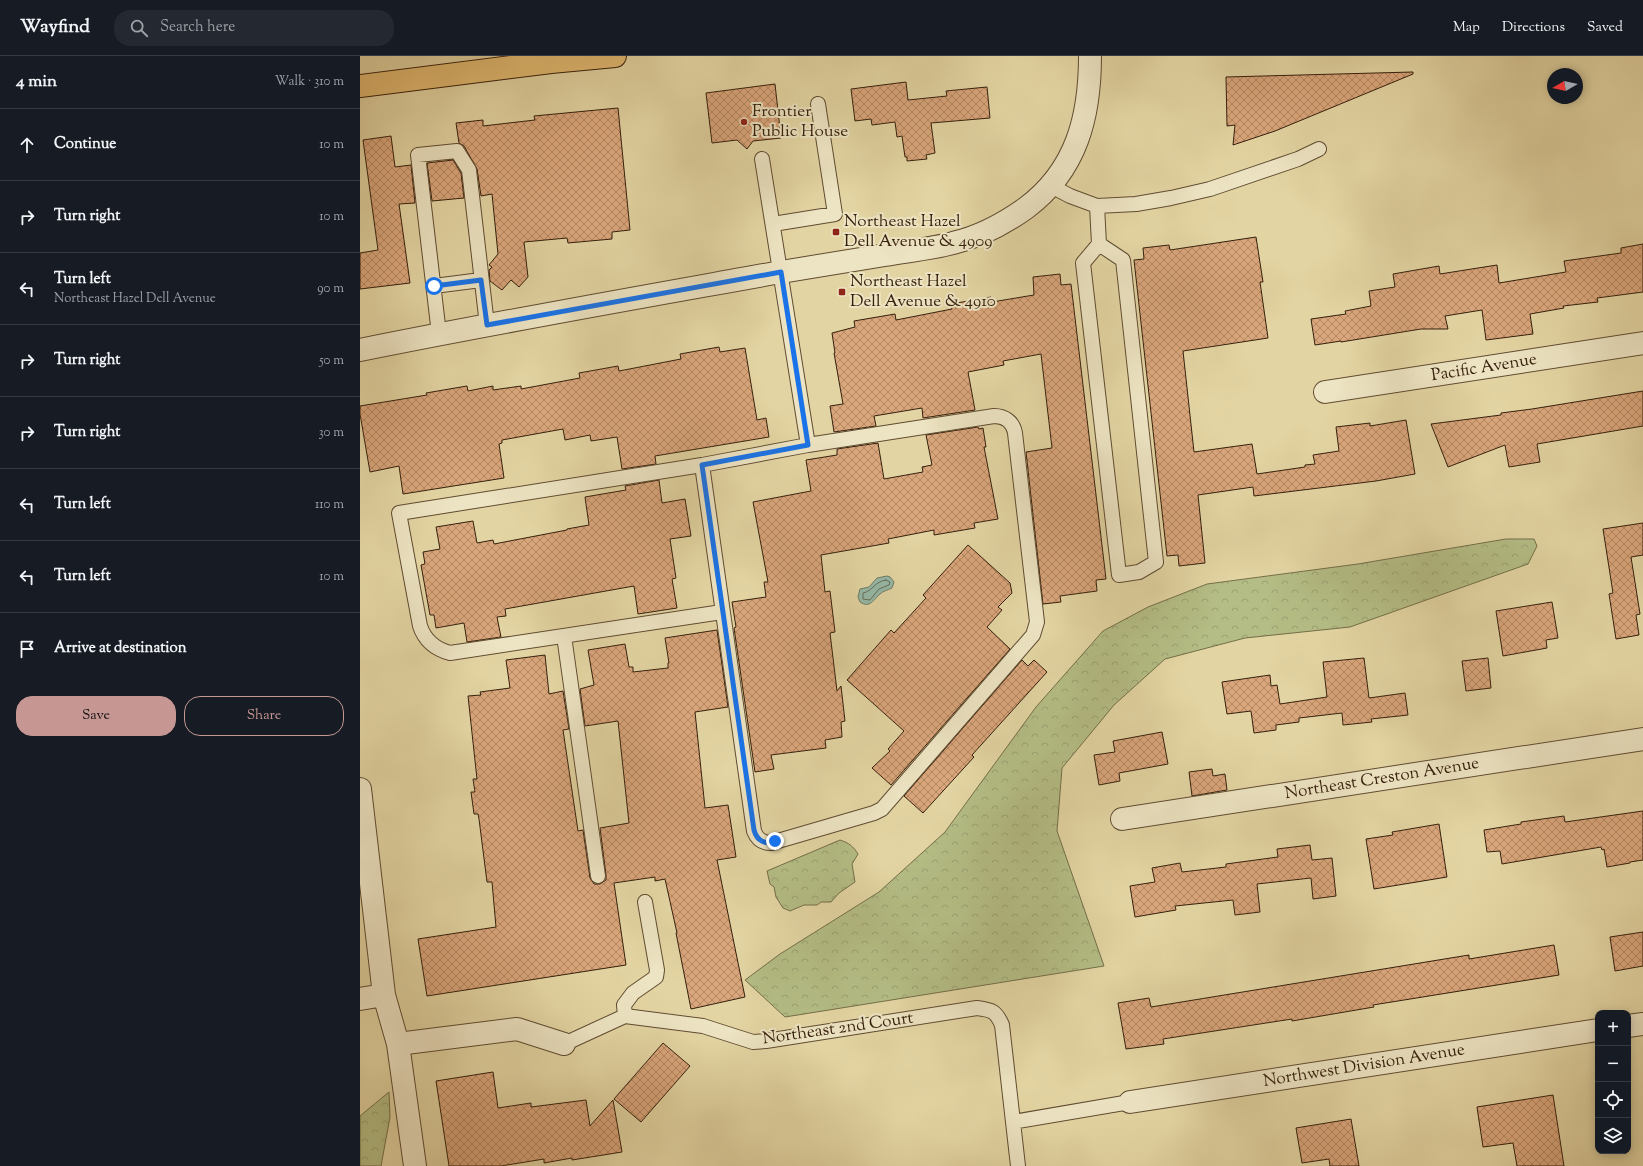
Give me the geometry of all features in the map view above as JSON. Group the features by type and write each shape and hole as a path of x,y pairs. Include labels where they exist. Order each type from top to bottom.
{"highway":[{"path":"360,86 543,63 615,56"}],"street":[{"path":"360,350 487,325 781,272 954,243 997,227 1027,207 1051,186 1072,154 1085,117 1090,76 1090,56"},
{"name":"Pacific Avenue","path":"1325,392 1643,344"},
{"name":"Northeast Creston Avenue","path":"1122,819 1643,739"},
{"path":"360,788 384,995 398,1044 415,1166"},
{"path":"360,998 384,995"},
{"path":"1631,1026 1643,1024"},
{"path":"398,1044 517,1029 564,1044"},
{"name":"Northwest Division Avenue","path":"1130,1102 1595,1030"}],"lane":[{"path":"773,224 835,214 818,104"},
{"path":"1051,186 1070,196 1097,206 1136,204 1210,189 1298,159 1318,149"},
{"path":"439,334 418,155 457,151 468,170 487,325"},
{"path":"762,159 808,445"},
{"path":"1097,206 1099,244 1083,263 1119,575 1139,572 1156,562 1123,260 1099,244"},
{"path":"434,286 481,280"},
{"path":"702,465 754,830 761,841 768,843 874,813 882,809 1033,635 1037,622 1016,433 1013,425 1008,420 1000,416 994,416 808,445 702,465 400,513 420,626 424,636 433,646 450,653 722,612"},
{"path":"564,636 598,876"},
{"path":"564,1044 625,1016 624,1005 633,993 656,977 657,970 645,902"},
{"name":"Northeast 2nd Court","path":"625,1016 703,1026 753,1042 977,1008 990,1010 998,1016 1002,1025 1013,1122"},
{"path":"1018,1166 1013,1122 1130,1102"}],"green space":[{"path":"1506,539 1534,539 1537,546 1528,564 1350,627 1245,638 1165,659 1114,705 1062,768 1057,831 1104,966 785,1017 745,980 780,954 879,892 945,832 1036,707 1103,631 1148,607 1207,584 1358,564"},
{"path":"840,840 850,845 858,854 852,864 855,882 839,893 831,902 821,902 817,905 804,905 790,911 783,908 776,897 774,887 770,884 767,871"},
{"path":"389,1092 390,1117 381,1166 360,1166 360,1116"}],"water":[{"path":"887,576 894,582 892,588 881,593 869,604 863,604 860,602 858,597 860,589 869,587 877,578"}],"building":[{"path":"1413,72 1413,74 1275,131 1233,145 1235,125 1227,126 1226,77"},
{"path":"906,82 908,100 947,96 946,91 987,87 990,118 931,123 935,153 926,155 927,159 907,161 902,136 897,137 895,122 872,125 871,119 855,121 851,89"},
{"path":"775,84 781,138 753,141 747,149 737,140 712,143 706,93"},
{"path":"618,108 630,230 612,232 612,239 568,243 567,238 524,242 528,277 519,287 511,280 502,290 490,281 489,270 492,267 489,265 498,254 492,194 481,196 477,169 464,146 459,143 456,123 483,120 483,126 535,120 534,116"},
{"path":"391,136 395,167 411,165 415,203 399,204 410,283 360,289 360,253 378,250 363,140"},
{"path":"453,160 461,173 464,198 432,201 427,163"},
{"path":"1256,237 1263,282 1260,282 1268,338 1183,351 1194,452 1252,444 1257,474 1305,467 1305,465 1315,464 1313,455 1339,451 1336,427 1370,423 1370,426 1406,420 1415,474 1376,481 1254,496 1253,487 1198,495 1205,563 1179,566 1178,555 1167,556 1134,260 1144,259 1143,248 1169,245 1170,250"},
{"path":"1643,244 1643,292 1597,298 1598,302 1563,306 1564,308 1530,314 1533,334 1486,340 1482,310 1445,316 1448,329 1421,329 1315,345 1311,319 1346,314 1345,311 1371,306 1369,291 1395,287 1393,274 1439,266 1440,274 1497,265 1499,283 1566,272 1564,261 1621,253 1621,248"},
{"path":"1060,274 1061,285 1071,284 1106,579 1096,580 1097,591 1060,596 1061,602 1043,604 1026,452 1052,448 1041,354 1003,361 1004,365 968,372 975,410 923,418 922,408 874,416 876,426 834,432 830,406 843,404 832,333 855,327 854,321 895,314 896,320 952,309 951,304 991,297 992,302 1034,295 1033,277"},
{"path":"719,347 720,352 745,348 757,420 766,418 769,437 655,456 656,464 622,469 617,437 591,441 590,435 565,440 563,429 502,440 502,443 499,444 504,478 403,494 399,466 370,472 360,406 427,395 426,393 467,386 468,391 493,386 493,390 521,386 521,389 580,378 579,373 618,366 619,371 681,359 680,354"},
{"path":"1643,391 1643,426 1537,444 1540,462 1509,467 1505,445 1448,467 1431,424 1501,415 1501,413"},
{"path":"978,427 979,429 983,428 986,447 984,447 998,519 974,523 975,528 934,535 934,530 888,539 889,543 821,555 825,592 830,591 835,632 830,633 837,691 841,686 845,721 841,722 842,737 825,740 826,748 771,755 774,769 755,772 734,628 736,627 732,602 766,597 764,582 768,582 753,502 811,491 806,460 837,455 837,449 878,443 884,479 923,472 922,467 932,465 926,435"},
{"path":"659,480 662,503 685,499 691,536 670,539 676,578 672,579 677,608 638,614 634,586 505,609 506,616 497,617 501,637 467,642 464,623 436,628 434,615 430,615 421,565 425,564 423,552 440,549 436,527 473,521 477,543 493,540 494,544 567,530 589,525 585,497 626,490 625,486"},
{"path":"1643,523 1643,555 1631,557 1640,614 1636,615 1639,635 1616,639 1609,594 1613,593 1603,529"},
{"path":"968,545 1010,583 1012,593 998,607 1002,610 987,627 1010,649 891,785 872,768 890,751 888,749 904,731 847,680 891,630 894,633 926,598 923,595"},
{"path":"1552,602 1558,638 1546,640 1547,648 1503,656 1496,611"},
{"path":"717,630 728,707 695,712 705,808 728,805 736,857 717,860 745,997 691,1009 665,879 655,881 655,877 614,883 626,965 427,996 418,939 496,927 492,882 487,882 479,819 478,814 474,814 471,792 475,792 473,779 477,779 468,696 481,695 480,692 510,688 506,660 545,655 549,694 563,691 569,729 563,730 578,831 583,830 590,878 594,884 600,884 606,880 606,875 600,828 629,823 618,721 585,726 580,689 594,685 588,650 625,644 629,667 633,667 633,672 668,668 669,663 665,638"},
{"path":"1364,658 1369,698 1405,693 1408,715 1371,719 1372,722 1343,725 1342,713 1299,718 1299,722 1276,725 1276,730 1254,733 1251,711 1227,714 1222,682 1270,675 1271,686 1277,685 1280,704 1327,697 1323,662"},
{"path":"1488,658 1491,688 1466,691 1462,661"},
{"path":"1022,660 1028,666 1034,660 1047,672 972,755 974,757 923,813 904,796"},
{"path":"1162,732 1168,764 1119,773 1120,781 1099,785 1094,755 1115,752 1113,741"},
{"path":"1212,769 1213,776 1225,774 1227,790 1192,796 1189,772"},
{"path":"1643,811 1643,860 1607,867 1604,849 1602,850 1601,847 1502,864 1500,851 1487,852 1484,830 1521,824 1521,822 1564,816 1565,822"},
{"path":"1439,824 1447,877 1374,889 1366,839 1393,835 1392,832"},
{"path":"1310,845 1312,860 1332,858 1336,896 1313,899 1311,878 1257,884 1260,912 1235,915 1233,900 1175,906 1176,910 1135,917 1130,886 1155,882 1152,868 1180,863 1182,872 1226,867 1226,864 1278,857 1277,849"},
{"path":"1643,932 1643,966 1615,971 1610,937"},
{"path":"1554,945 1559,975 1373,1005 1374,1007 1292,1021 1292,1019 1163,1039 1164,1044 1126,1049 1118,1003 1149,998 1151,1007 1469,955 1469,959"},
{"path":"663,1043 690,1066 641,1122 614,1099"},
{"path":"493,1072 498,1108 531,1103 531,1107 586,1100 590,1126 613,1100 622,1152 544,1163 544,1159 501,1166 449,1166 436,1081"},
{"path":"1553,1095 1564,1166 1517,1166 1513,1143 1483,1147 1477,1107"},
{"path":"1351,1119 1359,1166 1330,1166 1329,1159 1302,1163 1296,1128"}],"place":[{"name":"Frontier Public House","path":"744,122"},
{"name":"Northeast Hazel Dell Avenue & 4909","path":"836,232"},
{"name":"Northeast Hazel Dell Avenue & 4910","path":"842,292"}],"route":[{"path":"434,286 481,280 487,325 781,272 808,445 702,465 754,830 757,838 761,841 766,843 775,841"}]}
